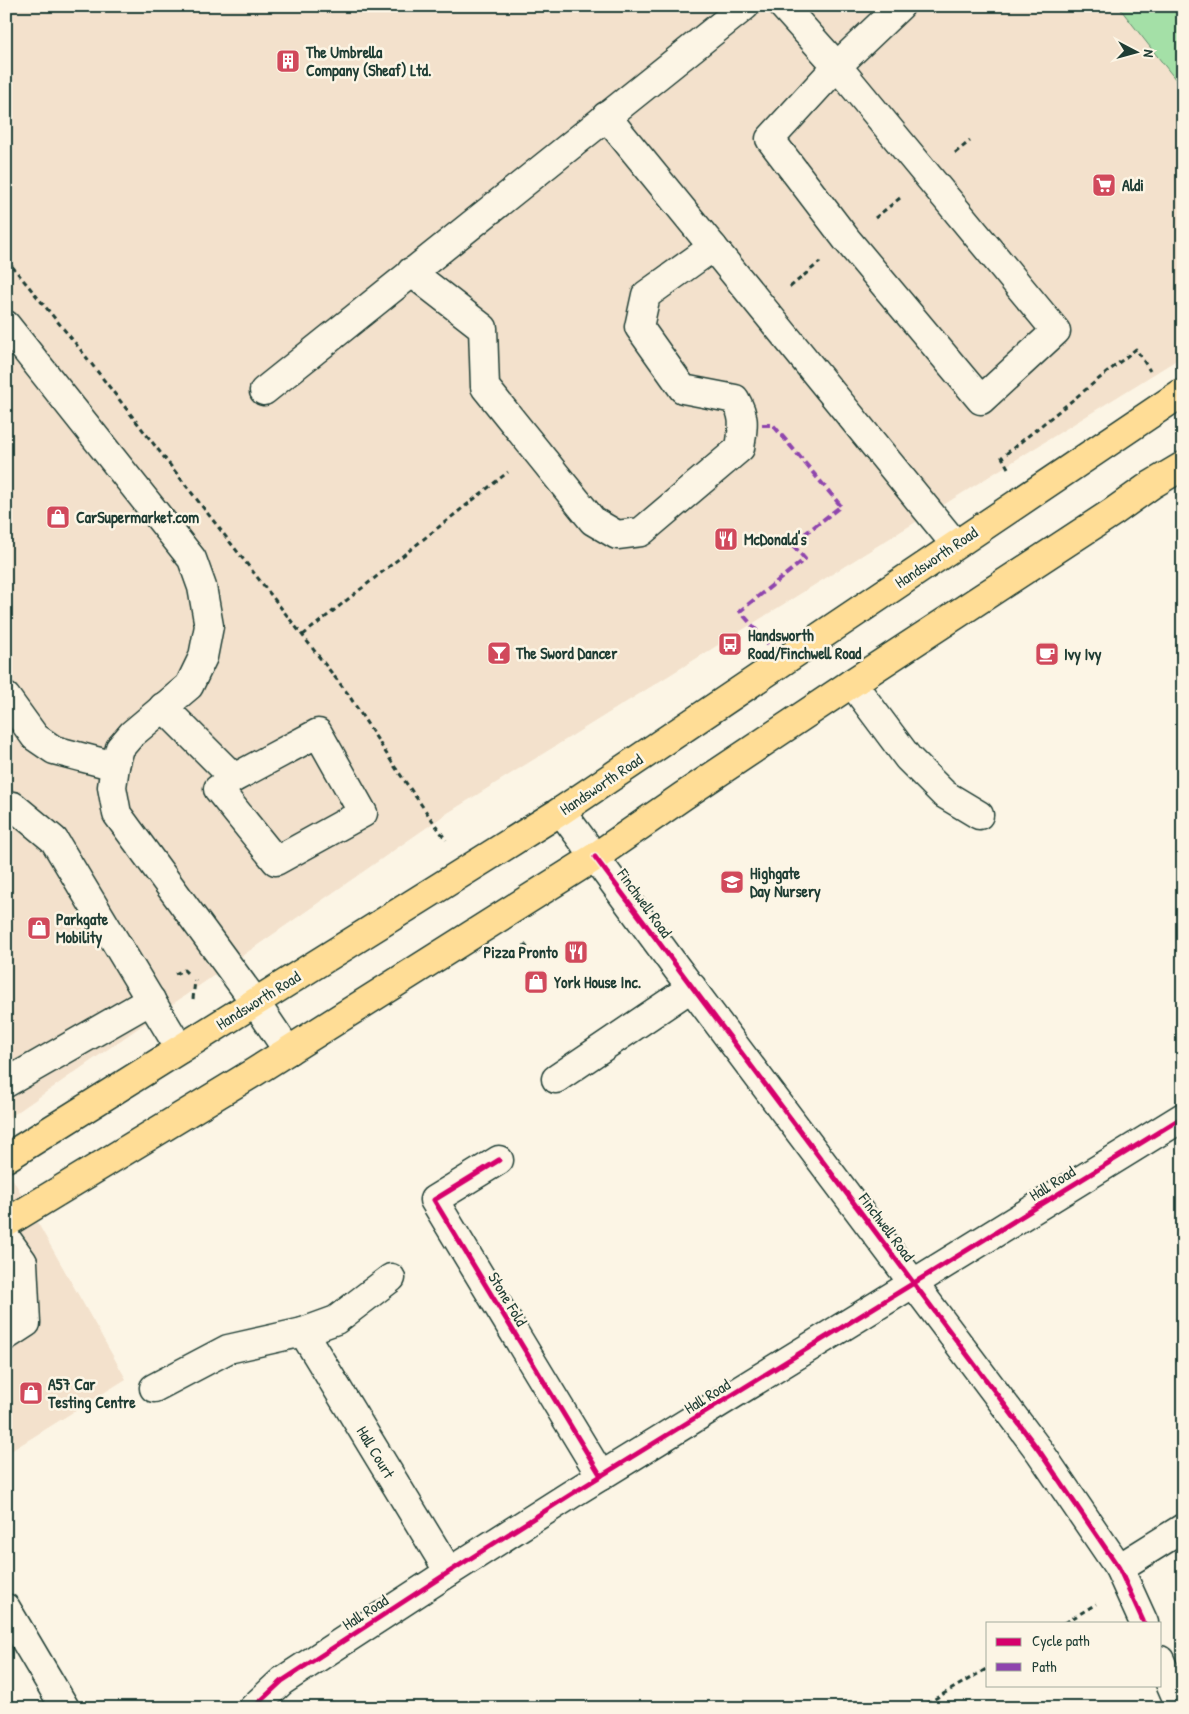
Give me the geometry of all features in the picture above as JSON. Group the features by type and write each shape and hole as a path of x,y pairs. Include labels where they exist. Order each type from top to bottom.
{"main road":[{"name":"Handsworth Road","path":"6,1158 561,811 954,544 1183,392"},
{"path":"6,1223 288,1051 595,857 852,683 1097,523 1151,485 1183,466"}],"street":[{"path":"264,391 746,6"},
{"path":"783,6 836,66 1056,331 981,400 847,240 770,139 836,66 900,6"},
{"path":"606,116 954,544"},
{"path":"411,272 483,328 485,387 593,521 617,534 641,532 740,448 744,424 742,412 735,399 683,389 640,327 646,295 713,247"},
{"path":"6,324 192,559 202,587 209,626 203,657 189,686 132,734 120,748 112,787 117,814 255,1002 288,1051"},
{"path":"852,683 908,758 944,794 978,815"},
{"path":"6,697 35,737 54,750 115,766"},
{"path":"163,708 234,778"},
{"path":"318,733 363,813 276,861 218,789 234,778 318,733"},
{"path":"6,810 13,806 54,840 180,1049"},
{"name":"Finchwell Road","path":"561,811 1040,1452 1119,1568 1144,1622"},
{"path":"556,1079 692,987"},
{"path":"6,1082 151,1000"},
{"name":"Hall Road","path":"253,1708 287,1677 448,1572 1183,1117"},
{"name":"Stone Fold","path":"499,1160 434,1200 601,1476"},
{"path":"6,1238 23,1262 26,1322 6,1336"},
{"path":"154,1388 228,1349 304,1332 336,1320 390,1278"},
{"name":"Hall Court","path":"304,1332 448,1572"},
{"path":"1119,1568 1183,1528"},
{"path":"6,1608 65,1708"},
{"path":"1162,1665 1181,1708"}],"path":[{"path":"807,273 970,141"},
{"path":"6,259 76,344 348,694 395,767 451,847"},
{"path":"1010,471 1002,457 1136,349 1154,377"},
{"path":"303,635 536,450"},
{"path":"919,1708 986,1669"}],"shaded area":[{"path":"6,6 1183,6 1183,356 446,814 6,1120 6,747 17,740 6,726"},
{"path":"6,1167 126,1379 6,1454"}],"green space":[{"path":"1118,6 1183,6 1183,89"}],"marked path":[{"path":"762,425 773,425 841,506 792,544 805,559 740,611 768,644"}],"cycle path":[{"path":"595,857 1040,1452 1119,1568 1144,1622"},
{"path":"253,1708 282,1681 570,1495 1183,1117"},
{"path":"499,1160 434,1200 601,1476"}],"place":[{"name":"The Umbrella Company (Sheaf) Ltd.","path":"288,61"},
{"name":"Aldi","path":"1104,185"},
{"name":"CarSupermarket.com","path":"58,517"},
{"name":"McDonald's","path":"726,539"},
{"name":"Handsworth Road/Finchwell Road","path":"730,644"},
{"name":"The Sword Dancer","path":"499,653"},
{"name":"Ivy Ivy","path":"1047,654"},
{"name":"Highgate Day Nursery","path":"732,882"},
{"name":"Parkgate Mobility","path":"39,928"},
{"name":"Pizza Pronto","path":"576,952"},
{"name":"York House Inc.","path":"536,982"},
{"name":"A57 Car Testing Centre","path":"31,1393"}]}
